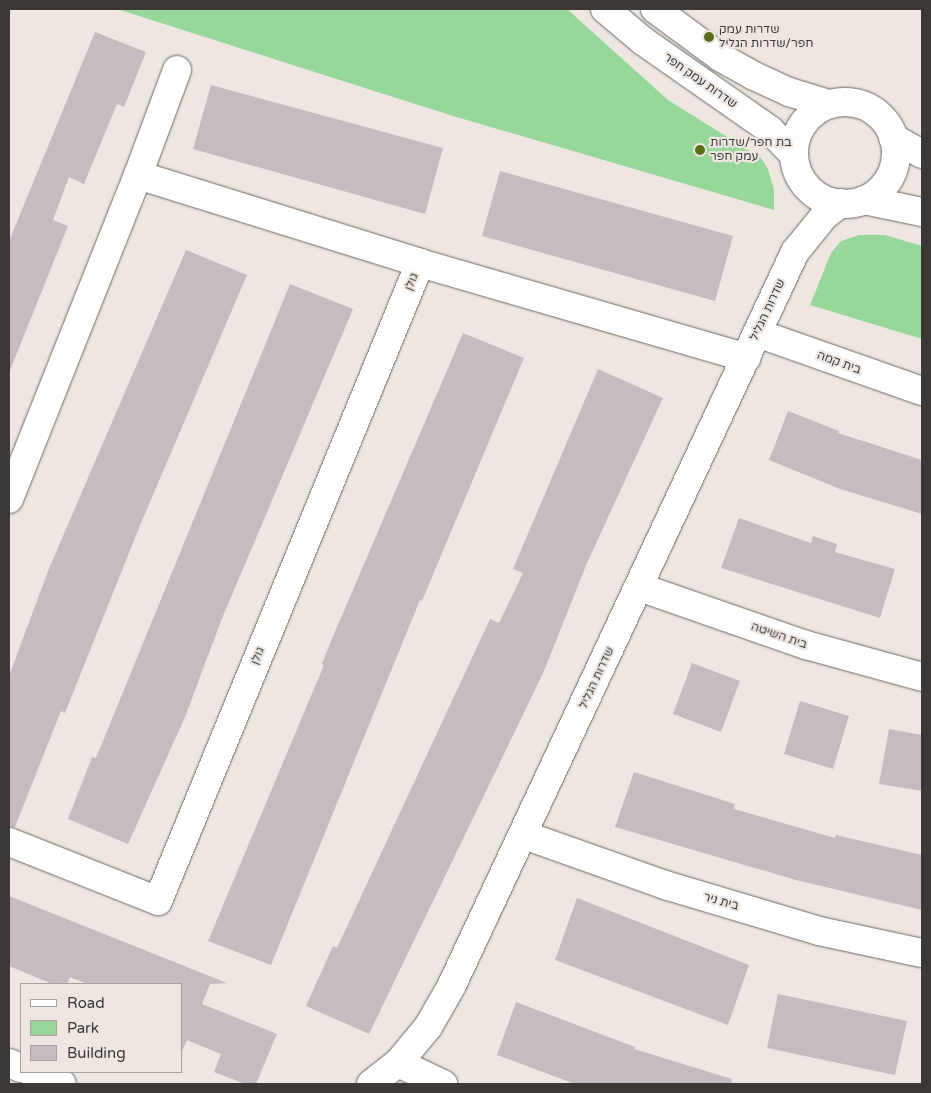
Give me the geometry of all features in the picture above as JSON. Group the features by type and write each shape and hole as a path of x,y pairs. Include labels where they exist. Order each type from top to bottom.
{"street":[{"name":"שדרות עמק חפר","path":"606,9 643,41 770,130 793,154"},
{"path":"655,9 720,57 752,76 789,92 829,104"},
{"path":"9,499 138,175 177,70"},
{"path":"852,202 888,180 894,167 893,138 887,124 863,105 846,102 829,104 814,112 802,124 793,154 804,184 816,196 852,202 922,212"},
{"path":"893,138 922,154"},
{"name":"גולן","path":"138,175 420,264 746,358"},
{"name":"שדרות הגליל","path":"795,252 804,184"},
{"name":"שדרות הגליל","path":"371,1084 398,1063 428,1027 451,987 524,835 795,252 825,215 852,202"},
{"name":"גולן","path":"9,842 158,901 420,264"},
{"name":"בית קמה","path":"757,333 922,391"},
{"name":"בית השיטה","path":"639,587 806,645 922,677"},
{"name":"בית ניר","path":"524,835 665,885 819,931 922,953"},
{"path":"398,1063 443,1084"},
{"path":"34,1073 62,1084"}],"green space":[{"path":"117,9 567,9 668,100 761,158 768,169 774,190 774,210 453,116"},
{"path":"859,235 885,235 922,246 922,339 810,305 831,253 841,241"}],"building":[{"path":"95,32 146,52 124,107 117,104 84,184 69,177 53,220 68,226 9,373 9,241"},
{"path":"211,85 443,148 425,214 193,149"},
{"path":"500,171 733,236 715,301 482,236"},
{"path":"186,250 247,275 141,523 65,713 61,711 15,827 9,827 9,676 48,571"},
{"path":"290,284 353,309 221,621 185,717 128,844 68,819 92,757 96,758"},
{"path":"463,333 524,358 422,601 420,600 271,965 208,941 324,665 322,664 331,641"},
{"path":"598,369 663,398 587,563 544,671 369,1034 306,1006 333,946 337,948 490,619 499,623 523,573 513,569"},
{"path":"788,411 839,431 838,433 922,460 922,514 840,489 769,460"},
{"path":"739,518 811,543 813,536 837,544 835,552 895,569 880,618 721,568"},
{"path":"692,663 740,681 721,732 673,714"},
{"path":"800,701 849,716 833,769 784,754"},
{"path":"889,729 922,735 922,791 879,784"},
{"path":"634,772 735,804 734,809 835,838 836,835 922,855 922,910 796,880 615,827"},
{"path":"9,896 227,983 210,984 202,1004 277,1034 256,1084 245,1084 214,1072 221,1054 187,1040 182,1051 182,983 85,983 70,977 67,983 50,983 9,966"},
{"path":"577,898 749,965 728,1025 555,960"},
{"path":"778,994 907,1021 895,1075 767,1048"},
{"path":"516,1002 635,1047 634,1049 732,1079 731,1084 575,1084 497,1055"}],"place":[{"name":"שדרות עמק חפר/שדרות הגליל","path":"709,37"},
{"name":"בת חפר/שדרות עמק חפר","path":"700,150"}]}
